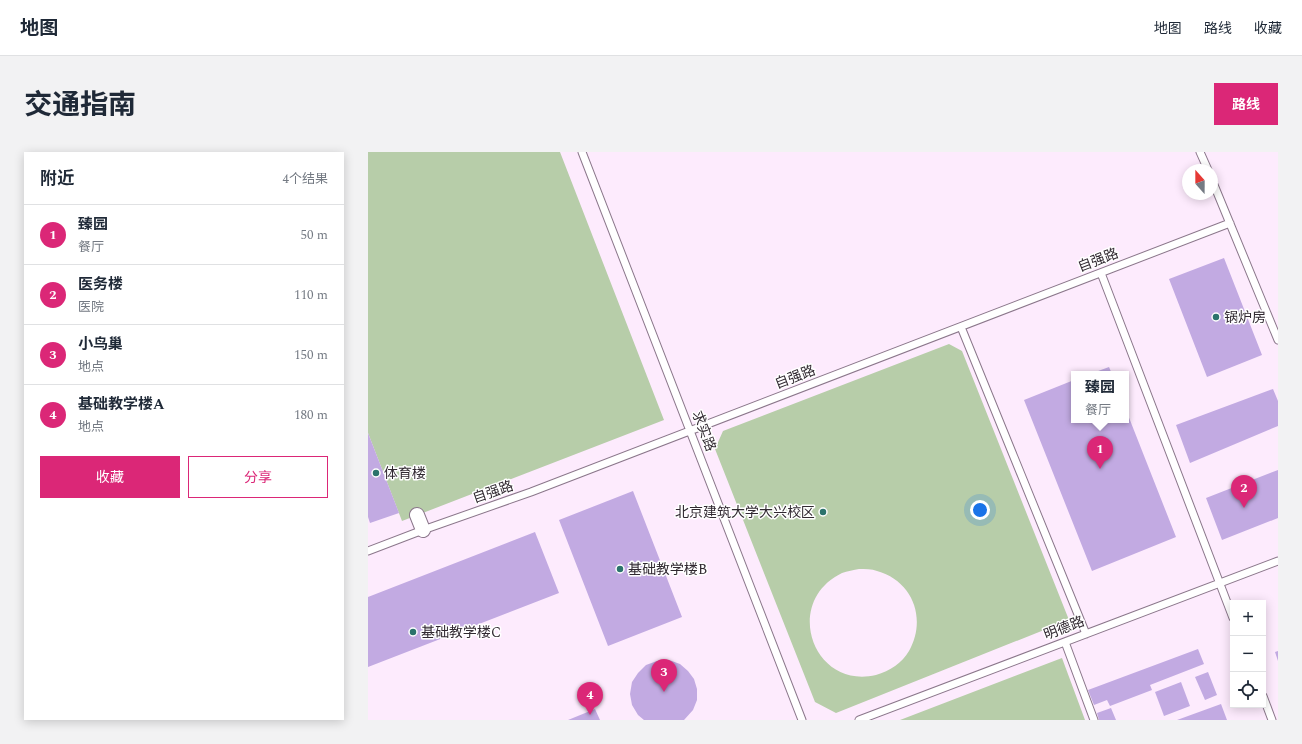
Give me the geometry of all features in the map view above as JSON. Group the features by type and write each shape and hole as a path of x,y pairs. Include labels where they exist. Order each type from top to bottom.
{"street":[{"path":"417,515 423,530"}],"lane":[{"name":"求实路","path":"582,152 802,720"},
{"path":"1200,152 1205,164"},
{"path":"1218,194 1278,340"},
{"name":"自强路","path":"368,551 532,492 1230,223"},
{"path":"1101,273 1230,610"},
{"path":"961,327 1086,634"},
{"name":"明德路","path":"859,720 1278,561"},
{"path":"1064,642 1094,720"},
{"path":"1266,704 1272,720"}],"green space":[{"path":"368,152 560,152 664,420 402,521 368,433"},
{"path":"949,344 962,351 1069,620 836,713 815,702 715,449 723,431","holes":["859,569 871,569 877,571 900,583 908,592 916,614 917,626 909,651 899,663 891,669 876,675 854,676 836,669 822,657 813,640 810,622 813,603 824,586 842,573"]},
{"path":"1062,658 1085,720 900,720"}],"building":[{"name":"锅炉房","path":"1224,258 1262,355 1207,377 1169,279"},
{"path":"1109,367 1111,371 1098,371"},
{"path":"1071,381 1071,423 1129,423 1129,418 1176,537 1092,571 1024,400"},
{"path":"1273,389 1278,401 1278,426 1190,463 1176,425"},
{"name":"体育楼","path":"368,433 399,513 370,523 368,517"},
{"path":"1278,470 1278,518 1222,540 1206,498"},
{"name":"基础教学楼B","path":"633,491 682,617 608,646 559,520"},
{"name":"基础教学楼C","path":"535,532 559,593 368,667 368,597"},
{"path":"1198,649 1204,664 1150,685 1152,690 1110,706 1107,700 1094,705 1088,690"},
{"path":"1278,651 1278,661 1275,652"},
{"path":"669,660 680,664 694,679 697,689 697,700 693,710 684,720 644,720 638,715 632,705 630,694 632,682 646,665 657,661"},
{"path":"1208,672 1217,695 1205,700 1195,677"},
{"path":"1181,682 1190,706 1164,716 1155,692"},
{"path":"1221,704 1227,720 1177,720"},
{"path":"1111,708 1116,720 1099,720 1097,713"},
{"path":"595,709 600,720 568,720"}],"place":[{"name":"锅炉房","path":"1216,317"},
{"name":"臻园","path":"1100,469"},
{"name":"体育楼","path":"376,473"},
{"name":"医务楼","path":"1244,508"},
{"name":"北京建筑大学大兴校区","path":"823,512"},
{"name":"基础教学楼B","path":"620,569"},
{"name":"基础教学楼C","path":"413,632"},
{"name":"小鸟巢","path":"664,692"},
{"name":"基础教学楼A","path":"590,715"}]}
